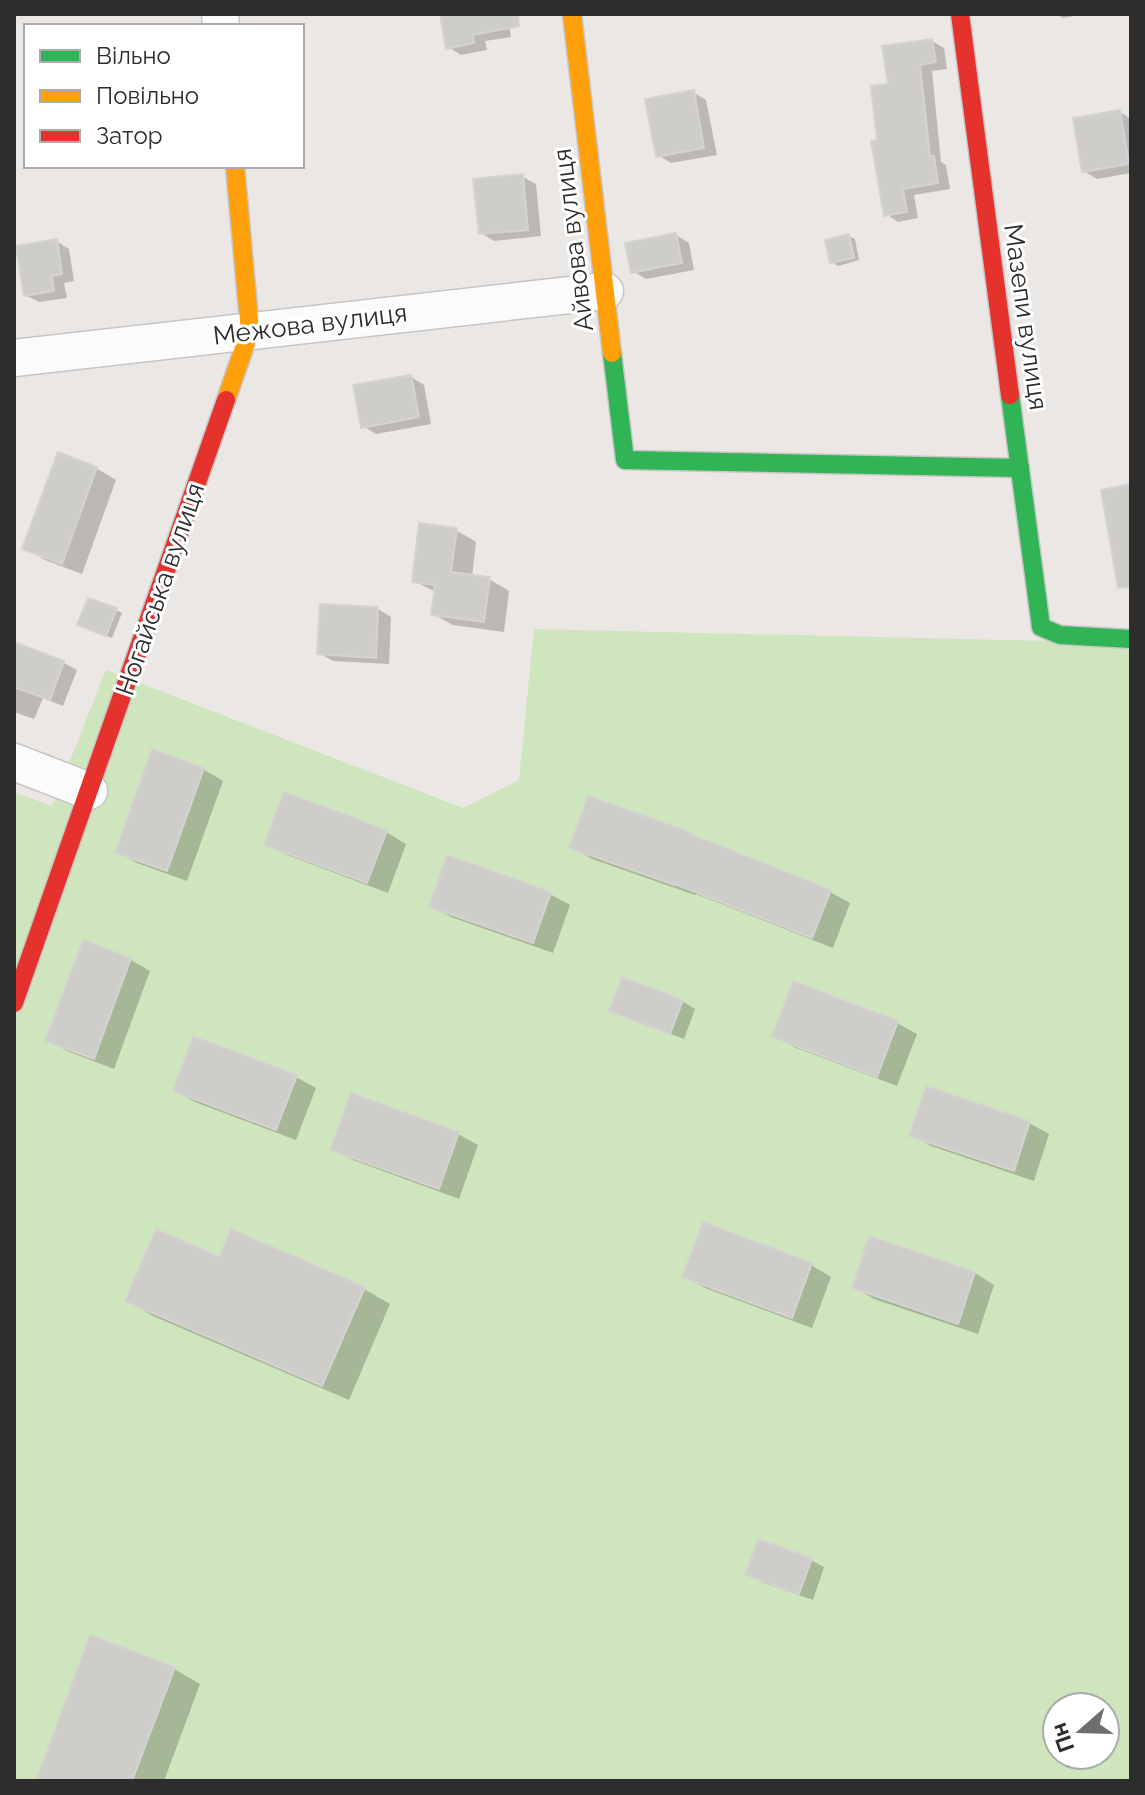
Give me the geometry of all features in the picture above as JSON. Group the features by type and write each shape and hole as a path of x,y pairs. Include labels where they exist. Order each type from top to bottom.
{"street":[{"name":"Айвова вулиця","path":"572,14 625,460 1020,468"},
{"name":"Мазепи вулиця","path":"960,14 1041,627 1060,635 1131,639"},
{"name":"Ногайська вулиця","path":"14,1003 250,331 235,168"},
{"name":"Межова вулиця","path":"14,358 605,291"},
{"path":"14,762 89,791"}],"green space":[{"path":"534,629 1131,643 1131,1781 14,1781 14,792 52,806 106,670 463,808 519,780"}],"building":[{"path":"440,14 518,14 519,26 473,35 474,43 446,49"},
{"path":"932,39 936,62 920,65 930,156 934,156 938,183 903,189 907,212 884,216 871,141 877,140 871,86 888,84 882,46"},
{"path":"694,90 704,148 656,157 645,99"},
{"path":"1120,110 1129,164 1082,172 1073,118"},
{"path":"523,174 528,230 479,234 473,179"},
{"path":"676,233 682,263 631,273 625,243"},
{"path":"849,234 854,258 830,263 825,240"},
{"path":"57,239 62,274 52,276 54,291 24,296 16,246"},
{"path":"411,375 419,417 361,428 353,385"},
{"path":"58,452 97,467 62,564 22,549"},
{"path":"1131,484 1131,587 1118,588 1101,490"},
{"path":"419,523 457,528 451,572 490,577 484,622 431,615 435,585 412,582"},
{"path":"88,598 117,608 106,636 77,625"},
{"path":"320,604 378,607 376,658 317,654"},
{"path":"14,642 64,661 50,700 14,687"},
{"path":"152,749 204,768 167,871 115,853"},
{"path":"284,792 387,830 367,883 264,845"},
{"path":"588,796 693,833 831,890 812,938 675,884 569,848"},
{"path":"447,855 551,892 533,943 429,907"},
{"path":"83,940 131,958 94,1059 45,1041"},
{"path":"622,977 683,1000 670,1034 609,1011"},
{"path":"793,981 898,1021 877,1077 772,1037"},
{"path":"193,1036 297,1075 276,1130 173,1091"},
{"path":"926,1086 1030,1121 1014,1171 909,1136"},
{"path":"351,1093 459,1132 439,1189 330,1150"},
{"path":"703,1222 812,1263 792,1318 682,1277"},
{"path":"156,1229 219,1257 231,1229 365,1287 322,1386 125,1301"},
{"path":"869,1236 975,1272 958,1324 852,1288"},
{"path":"758,1539 812,1558 799,1594 745,1575"},
{"path":"90,1635 175,1667 132,1781 36,1781"}],"traffic: fast":[{"path":"612,353 625,460 1020,468"},
{"path":"1010,395 1041,627 1060,635 1131,639"}],"traffic: slow":[{"path":"572,14 612,353"},
{"path":"226,400 250,331 235,168"}],"traffic: jam":[{"path":"960,14 1010,395"},
{"path":"14,1003 226,400"}]}
